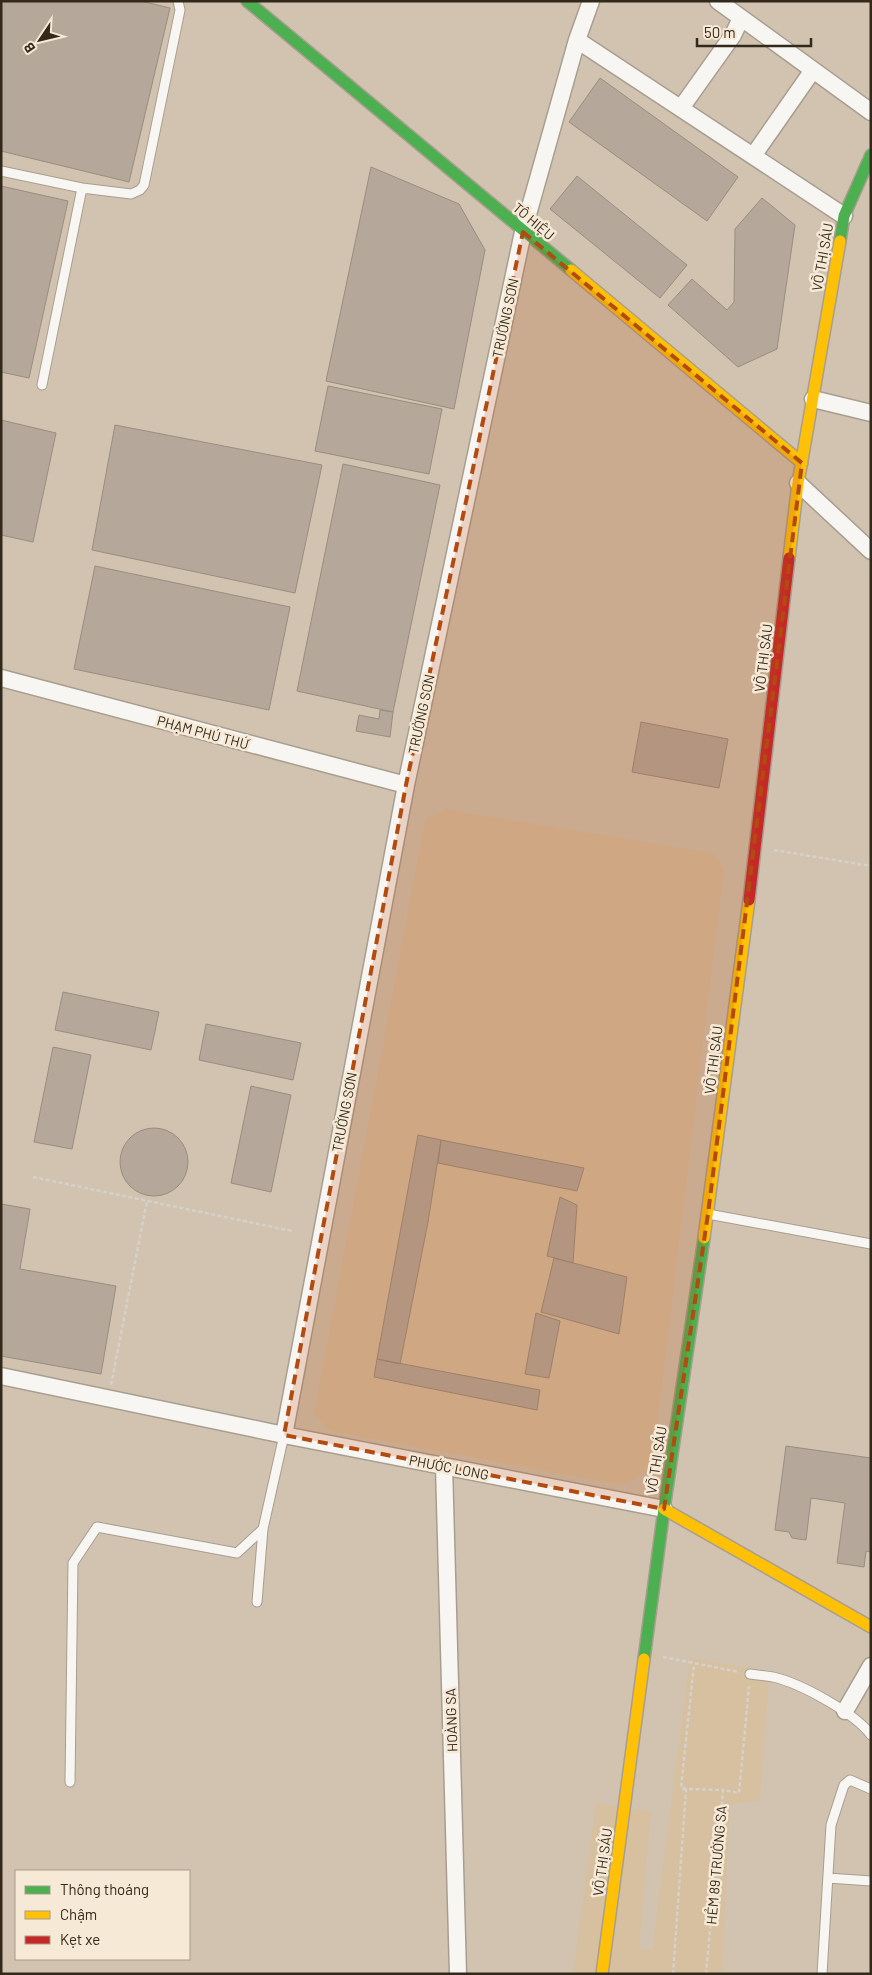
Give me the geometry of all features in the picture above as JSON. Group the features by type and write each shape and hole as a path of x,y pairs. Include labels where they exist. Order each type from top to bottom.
{"main road":[{"name":"TÔ HIỆU","path":"247,1 802,464"},
{"name":"VÕ THỊ SÁU","path":"602,1974 664,1509 708,1214 756,847 798,483 844,216 871,155"},
{"name":"PHƯỚC LONG","path":"664,1509 871,1627"}],"street":[{"name":"TRƯỜNG SƠN","path":"284,1435 406,785 523,232 577,40 591,1"},
{"path":"718,1 871,112"},
{"path":"681,108 733,35 741,18"},
{"path":"577,40 844,216"},
{"path":"753,156 813,70"},
{"path":"813,399 871,413"},
{"path":"798,483 871,551"},
{"name":"PHẠM PHÚ THỨ","path":"1,678 406,785"},
{"name":"PHƯỚC LONG","path":"1,1376 284,1435 664,1509"},
{"name":"HOÀNG SA","path":"444,1466 458,1974"},
{"path":"845,1711 871,1666"}],"lane":[{"path":"1,171 82,188 131,194 140,190 144,185 180,10 178,1"},
{"path":"42,385 82,188"},
{"path":"708,1214 871,1244"},
{"path":"257,1602 263,1529 284,1435"},
{"path":"70,1782 73,1563 97,1527 237,1552 263,1529"},
{"path":"750,1674 775,1678 792,1684 845,1711 871,1735"},
{"path":"822,1974 831,1825 844,1785 850,1780 871,1789"},
{"path":"828,1878 871,1881"}],"path":[{"path":"756,847 871,866"},
{"path":"33,1176 292,1231"},
{"path":"108,1398 147,1201"},
{"path":"645,1653 750,1674"},
{"path":"694,1663 680,1788 723,1790"},
{"name":"HẺM 89 TRƯỜNG SA","path":"706,1974 723,1790 739,1793 750,1674"},
{"path":"673,1974 686,1789"}],"highlighted area":[{"path":"523,232 802,463 708,1214 664,1509 284,1435 406,785"}],"shaded area":[{"path":"445,809 713,853 724,869 652,1469 623,1485 329,1431 314,1413 425,819"},
{"path":"690,1658 769,1672 760,1801 730,1804 722,1974 573,1974 596,1803 651,1812 639,1948 652,1951"}],"building":[{"path":"1,1 141,1 170,8 129,182 1,151"},
{"path":"600,78 738,177 707,221 569,122"},
{"path":"371,167 459,204 485,250 454,409 326,381"},
{"path":"577,176 687,265 660,298 550,209"},
{"path":"1,186 68,201 29,378 1,372"},
{"path":"762,198 795,225 777,349 738,367 668,305 692,279 727,310 734,302 735,229"},
{"path":"328,386 442,409 429,474 315,451"},
{"path":"1,420 56,433 33,542 1,535"},
{"path":"115,425 322,465 295,593 92,550"},
{"path":"343,464 440,485 393,712 297,691"},
{"path":"95,566 290,607 269,710 74,669"},
{"path":"380,710 393,712 390,737 356,731 359,715 379,719"},
{"path":"641,722 728,739 719,788 632,772"},
{"path":"63,992 159,1012 151,1050 55,1030"},
{"path":"206,1024 301,1043 293,1080 199,1060"},
{"path":"53,1047 91,1055 72,1149 34,1142"},
{"path":"251,1086 291,1095 271,1192 231,1183"},
{"path":"154,1128 167,1131 178,1138 185,1149 188,1162 185,1175 178,1186 167,1193 154,1196 141,1193 130,1186 123,1175 120,1162 123,1149 130,1138 141,1131"},
{"path":"418,1135 441,1140 428,1222 400,1364 377,1359"},
{"path":"441,1140 584,1168 577,1191 438,1163"},
{"path":"560,1197 577,1205 573,1263 547,1256"},
{"path":"1,1204 30,1209 20,1269 116,1286 101,1374 1,1356"},
{"path":"554,1258 627,1277 619,1334 541,1312"},
{"path":"536,1313 560,1321 549,1378 525,1374"},
{"path":"377,1359 540,1390 537,1410 374,1377"},
{"path":"786,1446 871,1458 871,1552 866,1551 864,1567 837,1563 845,1503 811,1498 806,1540 792,1538 789,1532 775,1530"}],"traffic: fast":[{"path":"247,1 571,270"},
{"path":"840,241 844,216 871,155"},
{"path":"644,1659 704,1238"}],"traffic: slow":[{"path":"789,558 798,483 840,241"},
{"path":"571,270 802,463"},
{"path":"704,1238 749,900"},
{"path":"664,1509 871,1627"},
{"path":"602,1974 644,1659"}],"traffic: jam":[{"path":"749,900 789,558"}]}
